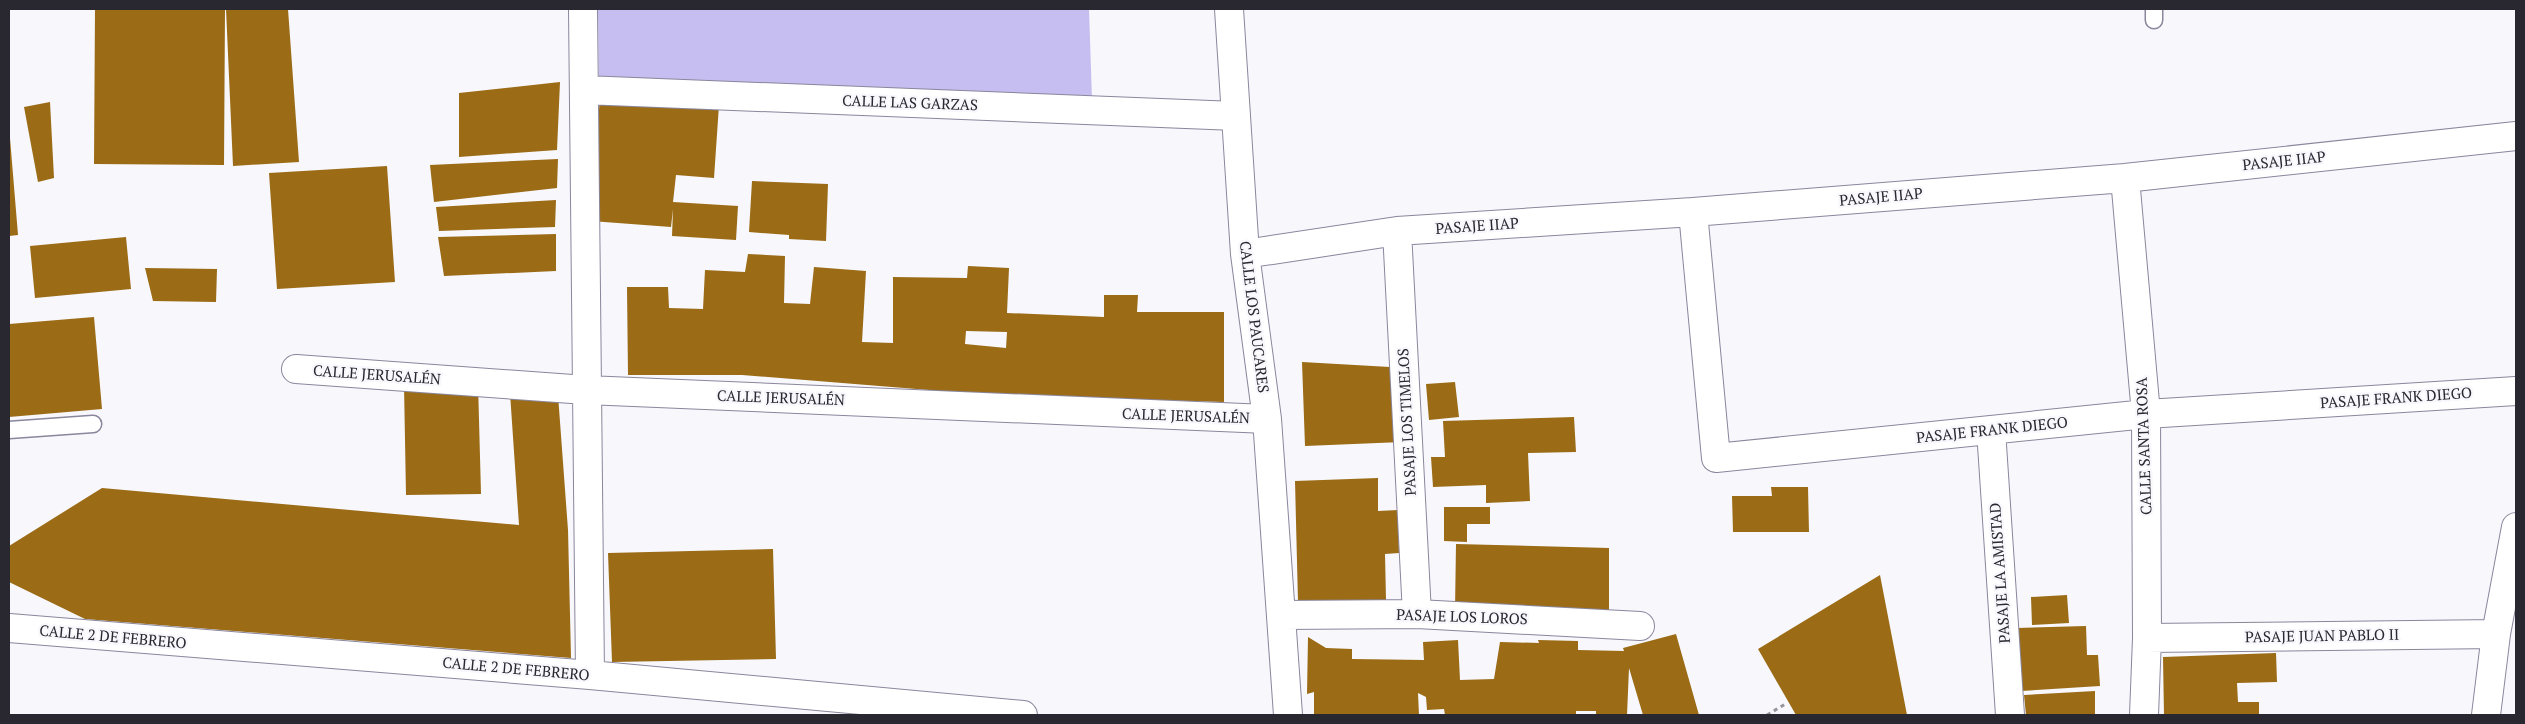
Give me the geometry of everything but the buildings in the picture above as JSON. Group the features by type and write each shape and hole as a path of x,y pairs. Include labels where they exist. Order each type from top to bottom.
{"street":[{"path":"583,9 590,674"},
{"name":"CALLE LOS PAUCARES","path":"1229,9 1245,254 1268,419 1283,615 1288,715"},
{"name":"CALLE LAS GARZAS","path":"584,90 1236,116"},
{"name":"PASAJE IIAP","path":"1245,254 1397,231 1693,212 2125,178 2516,136"},
{"name":"CALLE SANTA ROSA","path":"2125,178 2146,414 2147,638 2144,715"},
{"name":"PASAJE FRANK DIEGO","path":"1693,212 1716,458 2146,414 2516,391"},
{"name":"PASAJE LOS TIMELOS","path":"1397,231 1417,614"},
{"name":"CALLE JERUSALÉN","path":"296,369 586,390 1268,419"},
{"name":"PASAJE LA AMISTAD","path":"1991,430 2010,715"},
{"path":"2486,715 2496,634 2516,527"},
{"name":"PASAJE LOS LOROS","path":"1283,615 1417,614 1640,626"},
{"name":"CALLE 2 DE FEBRERO","path":"9,628 590,674 1023,715"},
{"name":"PASAJE JUAN PABLO II","path":"2147,638 2496,634"}],"lane":[{"path":"9,430 93,424"}],"path":[{"path":"1766,715 1787,704"}],"shaded area":[{"path":"598,9 1089,9 1092,100 599,82"}]}
